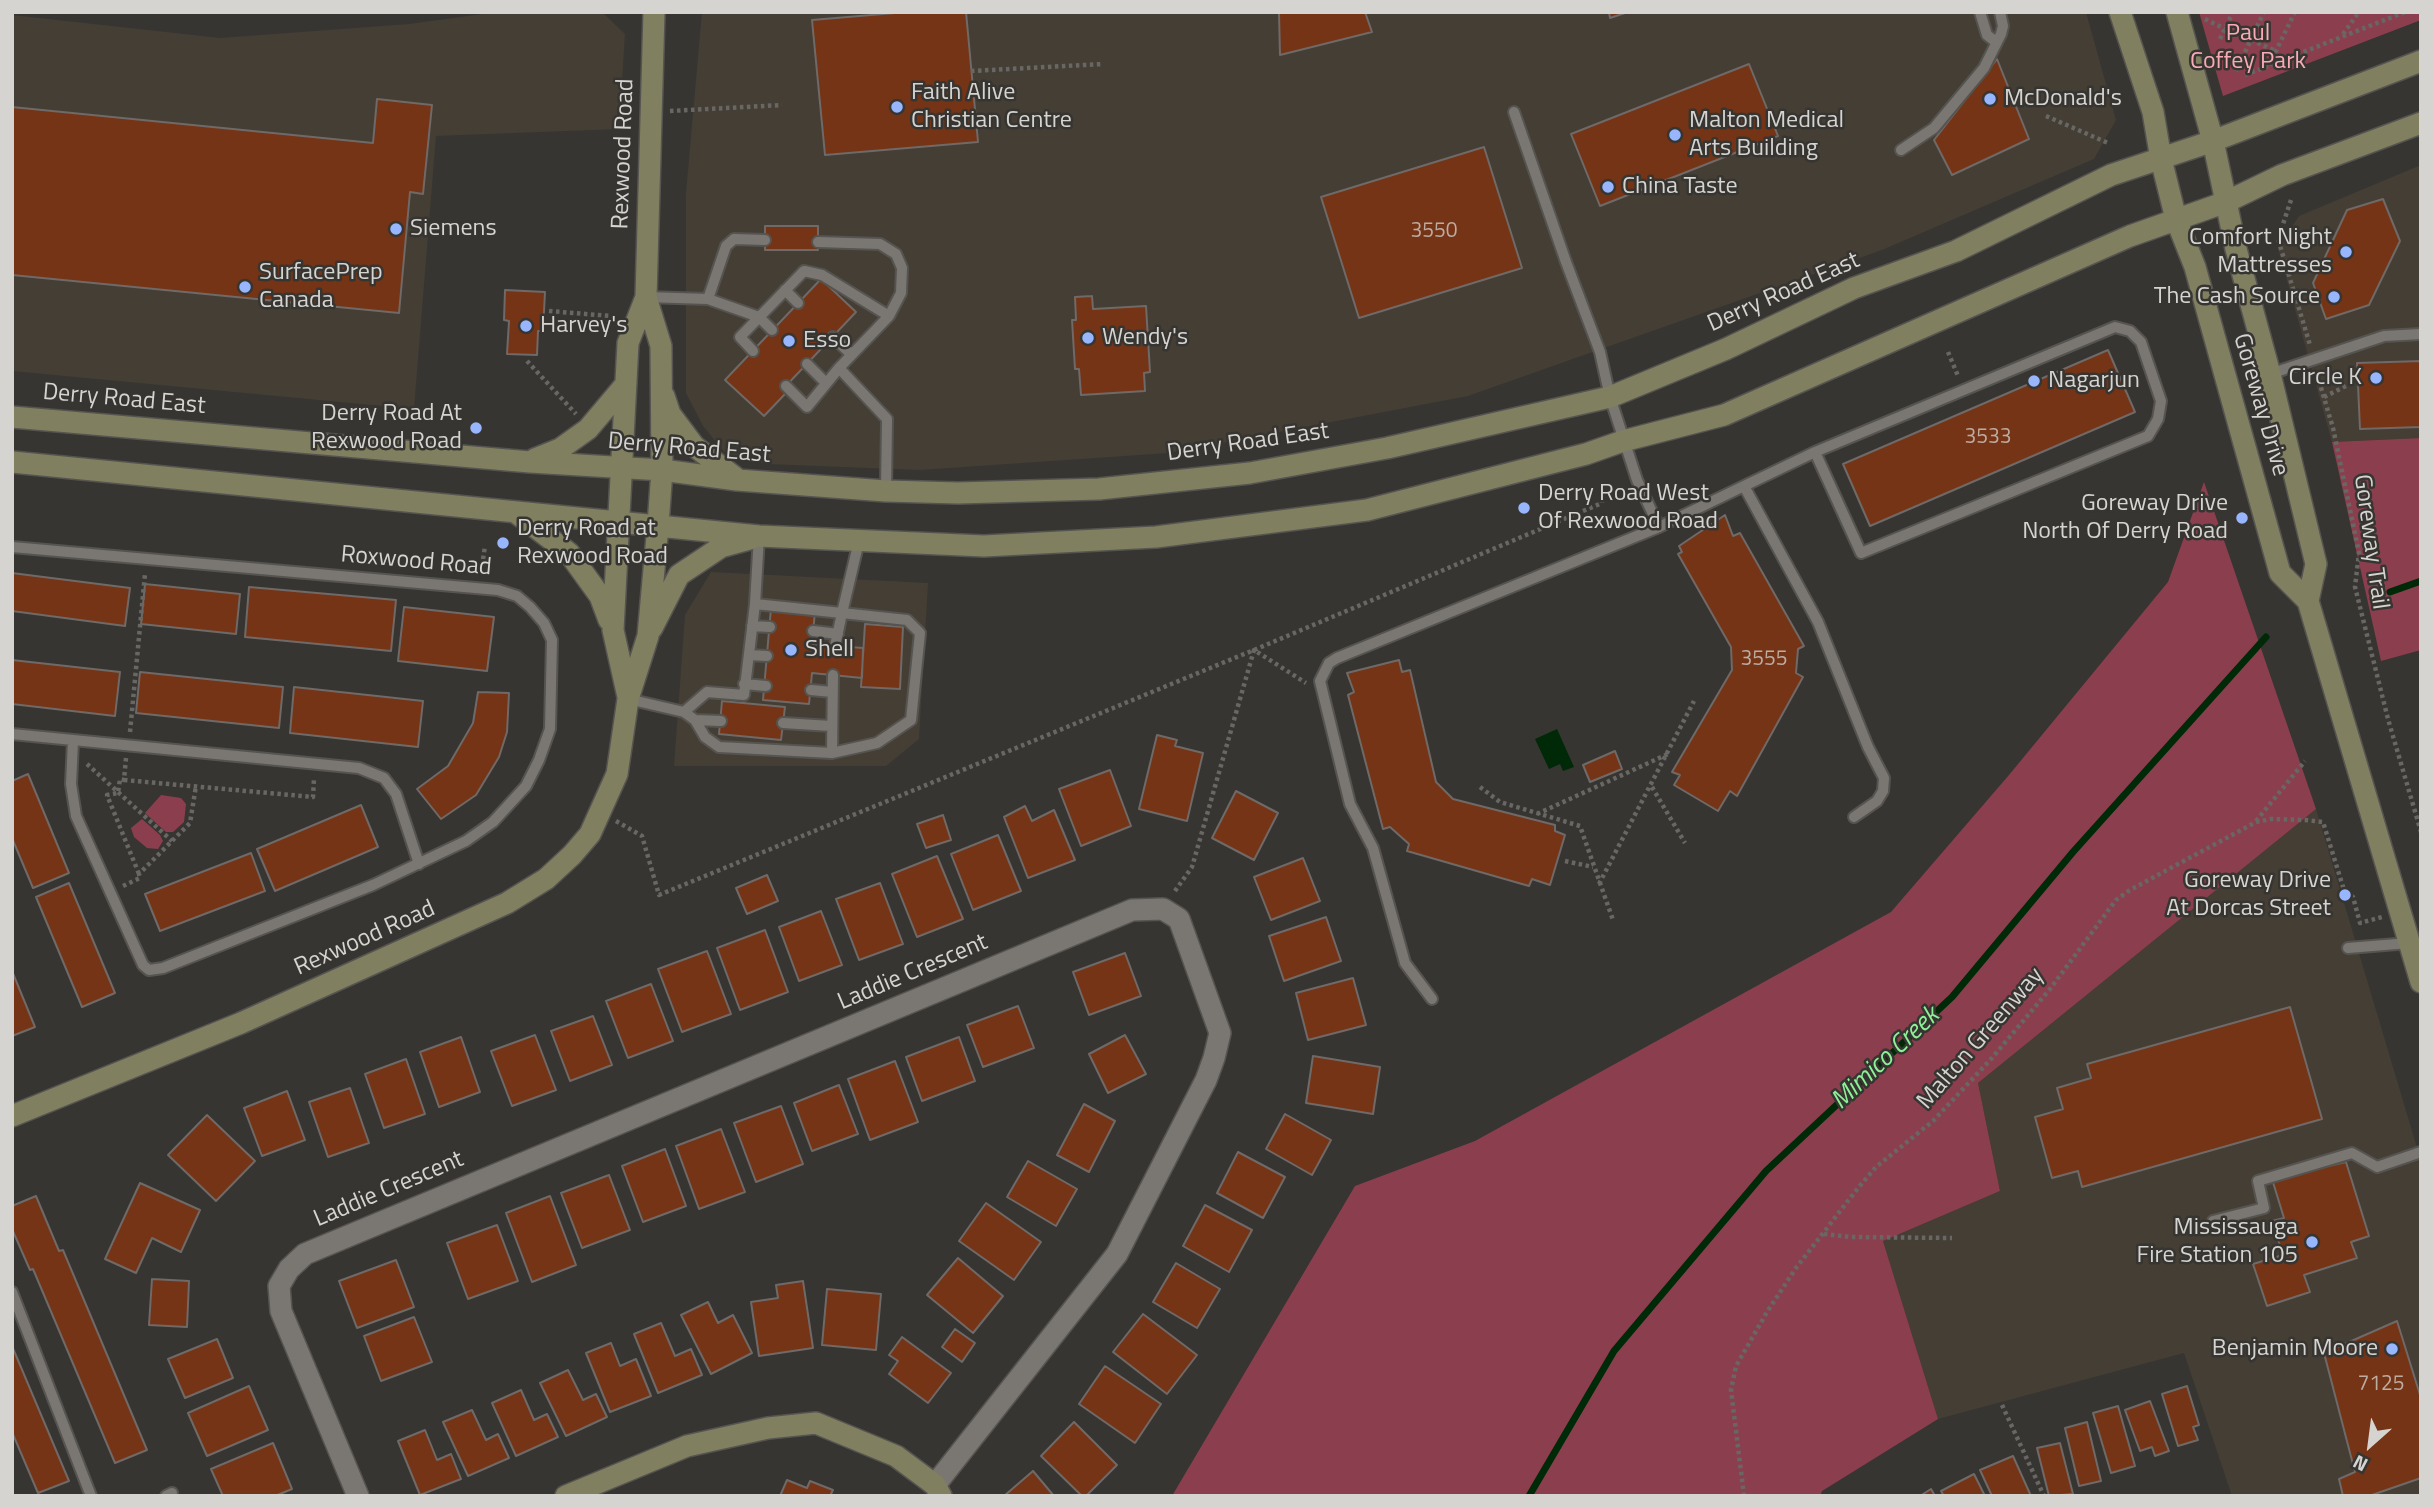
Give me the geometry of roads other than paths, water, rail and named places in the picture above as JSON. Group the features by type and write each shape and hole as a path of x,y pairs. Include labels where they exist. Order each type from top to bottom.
{"main road":[{"name":"Rexwood Road","path":"12,1116 241,1023 508,903 546,879 572,856 590,834 617,774 628,699 648,636 658,525 662,470 661,346 646,297 654,12"},
{"name":"Goreway Drive","path":"2120,12 2153,112 2176,219 2194,267 2280,573 2308,601 2415,943 2421,982"},
{"name":"Goreway Drive","path":"2177,12 2213,141 2236,248 2316,564 2308,601"},
{"name":"Derry Road East","path":"12,417 886,491 958,493 1099,489 1250,473 1387,448 1610,397 1726,349 1854,288 1956,251 2111,175 2213,141 2421,61"},
{"path":"12,462 759,536 984,546 1157,537 1354,512 1586,454 1623,441 1724,415 2130,236 2226,202 2282,175 2421,123"},
{"name":"Rexwood Road","path":"628,699 613,630 628,343 646,297"},
{"path":"530,461 560,449 588,429 626,384"},
{"path":"661,385 670,414 694,446 737,480"},
{"path":"514,511 569,553 600,596 613,630"},
{"path":"648,636 679,575 721,547 759,536"},
{"path":"566,1496 687,1446 768,1427 817,1423 896,1456 938,1490"}],"street":[{"name":"Laddie Crescent","path":"358,1496 281,1311 279,1286 289,1269 305,1254 1132,910 1163,909 1179,919 1220,1033 1206,1080 1117,1254 938,1490"}],"lane":[{"path":"1980,12 1987,34 1996,42"},
{"path":"1901,150 1934,128 1984,68 2003,26 2000,12"},
{"path":"1514,112 1600,352 1623,441 1637,480 1659,527"},
{"path":"708,299 726,246 734,239 765,240"},
{"path":"786,386 807,407 851,354 889,316 901,293 902,268 896,254 880,244 818,242"},
{"path":"753,351 740,337 804,271 822,275 889,316"},
{"path":"785,290 798,303"},
{"path":"646,297 708,299 759,317 772,330"},
{"path":"1432,999 1405,963 1373,848 1350,804 1321,691 1320,681 1329,663 1659,527 1815,452 2115,327 2130,331 2140,342 2161,401 2158,419 2148,436 1861,553 1815,452"},
{"path":"2270,374 2384,336 2421,334"},
{"path":"833,337 851,354"},
{"path":"807,364 826,383"},
{"path":"839,368 887,419 886,491"},
{"path":"1744,486 1818,622 1868,747 1885,778 1883,791 1877,801 1854,817"},
{"path":"684,712 707,692 744,695 755,604 759,536"},
{"path":"835,646 859,541"},
{"name":"Roxwood Road","path":"12,547 498,590 516,596 530,607 544,623 552,640 550,729 539,760 522,792 493,822 466,841 373,885 163,968 149,970 144,965 76,817 71,784 73,746"},
{"path":"628,699 684,712 695,720 705,737 719,747 832,753 877,743 911,720 920,633 907,620 755,604"},
{"path":"752,626 770,627"},
{"path":"813,631 838,634"},
{"path":"749,655 767,656"},
{"path":"832,675 832,753"},
{"path":"744,684 766,686"},
{"path":"811,690 832,692"},
{"path":"695,720 720,721"},
{"path":"783,723 831,726"},
{"path":"12,734 73,746 129,746 359,768 384,778 396,794 419,864"},
{"path":"2348,948 2415,943"},
{"path":"2213,1221 2264,1208 2258,1181 2352,1153 2377,1167 2421,1152"},
{"path":"12,1292 90,1496"}],"waterway":[{"name":"Mimico Creek","path":"2390,592 2421,581"},
{"name":"Mimico Creek","path":"1529,1496 1614,1351 1766,1171 1952,997 2073,852 2266,637"}],"place":[{"name":"McDonald's","path":"1990,99"},
{"name":"Faith Alive Christian Centre","path":"897,107"},
{"name":"Malton Medical Arts Building","path":"1675,135"},
{"name":"China Taste","path":"1608,187"},
{"name":"Siemens","path":"396,229"},
{"name":"Comfort Night Mattresses","path":"2346,252"},
{"name":"SurfacePrep Canada","path":"245,287"},
{"name":"The Cash Source","path":"2334,297"},
{"name":"Harvey's","path":"526,326"},
{"name":"Wendy's","path":"1088,338"},
{"name":"Esso","path":"789,341"},
{"name":"Circle K","path":"2376,378"},
{"name":"Nagarjun","path":"2034,381"},
{"name":"Derry Road At Rexwood Road","path":"476,428"},
{"name":"Derry Road West Of Rexwood Road","path":"1524,508"},
{"name":"Goreway Drive North Of Derry Road","path":"2242,518"},
{"name":"Derry Road at Rexwood Road","path":"503,543"},
{"name":"Shell","path":"791,650"},
{"name":"Goreway Drive At Dorcas Street","path":"2345,895"},
{"name":"Mississauga Fire Station 105","path":"2312,1242"},
{"name":"Benjamin Moore","path":"2392,1349"}],"park label":[{"name":"Paul Coffey Park","path":"2248,48"}]}
